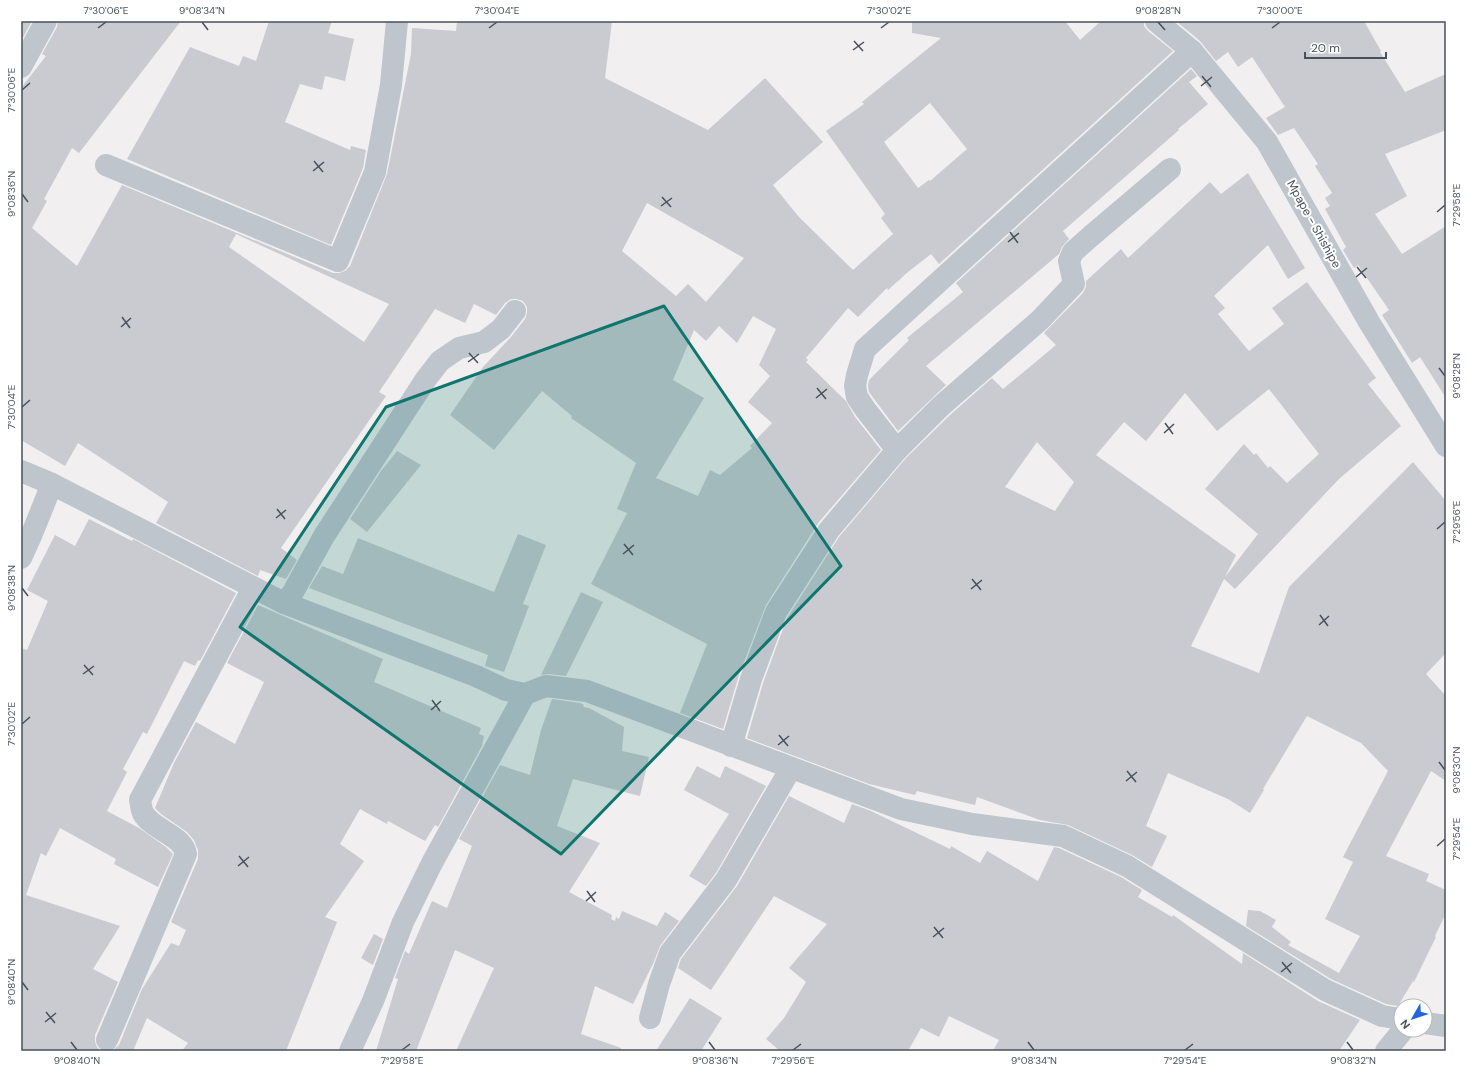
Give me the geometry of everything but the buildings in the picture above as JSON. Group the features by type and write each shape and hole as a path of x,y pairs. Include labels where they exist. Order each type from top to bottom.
{"street":[{"path":"21,67 46,21"},
{"path":"106,165 338,261 375,172 391,85 396,21"},
{"name":"Mpape - Shishipe","path":"1156,21 1192,51 1267,142 1369,322 1446,446"},
{"path":"897,450 857,397 855,386 865,349 1192,51"},
{"path":"731,746 751,679 776,612 829,530 897,450 941,406 1040,320 1074,284 1069,262 1073,252 1170,169"},
{"path":"284,603 292,594 324,536 426,379 440,362 459,348 484,342 501,328 515,311"},
{"path":"21,471 52,484 284,603 476,676 506,690 525,694 546,686 587,691 901,809 972,824 1063,836 1127,866 1325,990 1382,1016 1393,1018"},
{"path":"21,558 52,484"},
{"path":"107,1040 186,854 185,848 180,842 150,822 142,812 140,800 253,588"},
{"path":"350,1051 373,1001 403,922 432,863 525,694"},
{"path":"650,1018 659,984 670,953 726,880 791,768"},
{"path":"1433,1024 1446,1026"},
{"path":"1386,1051 1397,1038"}],"highlighted area":[{"path":"664,306 841,566 561,854 240,627 386,407"}]}
